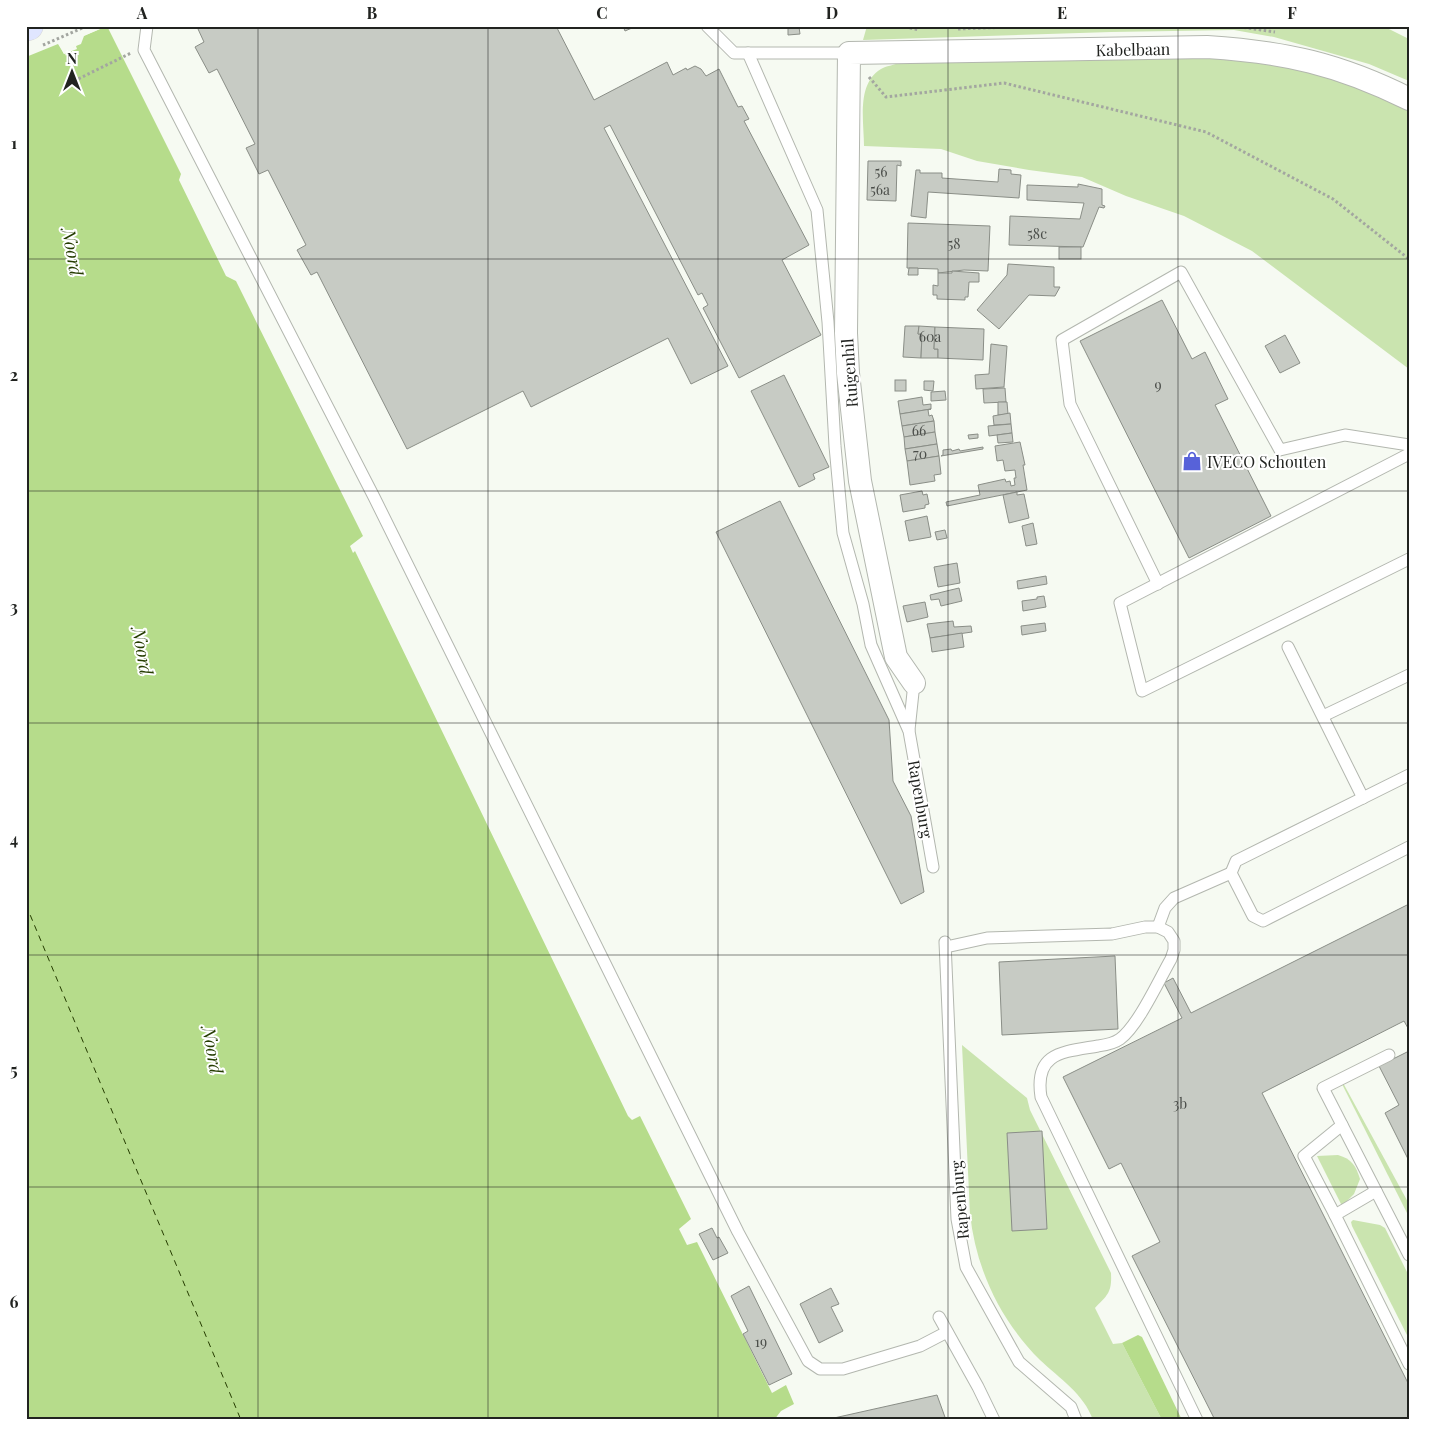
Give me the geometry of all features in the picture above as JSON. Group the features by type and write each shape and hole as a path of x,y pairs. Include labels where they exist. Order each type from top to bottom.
{"street":[{"name":"Kabelbaan","path":"849,54 1207,48 1248,50 1293,56 1338,68 1377,83 1409,99"},
{"name":"Ruigenhil","path":"849,54 846,333 848,373 860,481 896,657 914,683"}],"lane":[{"path":"146,26 144,50 374,497 738,1232 808,1361 820,1369 843,1369 920,1346 948,1332"},
{"path":"707,26 734,53 849,54"},
{"path":"748,53 817,210 828,322 835,446 843,534 863,604 871,645 909,732"},
{"path":"1158,584 1070,404 1062,340 1180,272 1280,450 1345,435 1409,446"},
{"path":"1409,454 1120,603 1142,691 1409,559"},
{"path":"1288,647 1363,798"},
{"path":"1322,716 1409,675"},
{"path":"909,732 914,683"},
{"name":"Rapenburg","path":"909,732 933,867"},
{"path":"1197,1420 1041,1098 1039,1084 1042,1071 1048,1061 1060,1053 1110,1044 1120,1039 1134,1025 1171,959 1174,950 1174,942 1168,932 1158,927 1165,908 1174,898 1231,873 1236,861 1409,775"},
{"path":"1231,873 1254,916 1263,921 1409,847"},
{"name":"Rapenburg","path":"1076,1420 1071,1407 1019,1362 966,1267 957,1219 946,944 987,938 1112,934 1145,927 1158,927"},
{"path":"1389,1054 1324,1088 1409,1255"},
{"path":"1342,1125 1304,1156 1409,1364"},
{"path":"1335,1215 1376,1191"},
{"path":"939,1317 994,1420"}],"path":[{"path":"30,34 88,26"},
{"path":"900,26 928,30"},
{"path":"956,29 1036,26"},
{"path":"74,81 132,52"},
{"path":"849,54 886,97 1004,83 1206,132 1333,199 1409,259"}],"shaded area":[{"path":"867,26 1383,26 1409,39 1409,81 1369,64 1274,37 1234,30 863,40"},
{"path":"1233,58 1298,66 1360,87 1409,109 1409,369 1252,251 1184,216 1126,196 1082,177 977,161 941,149 864,146 863,104 868,84 881,69 899,63"},
{"path":"962,1045 1027,1098 1030,1110 1111,1273 1110,1289 1095,1308 1113,1344 1122,1343 1162,1420 1093,1420 1084,1402 1040,1360 1013,1328 992,1293 978,1254 970,1214"},
{"path":"1342,1081 1409,1204 1409,1217 1342,1084"},
{"path":"1338,1155 1353,1164 1360,1179 1354,1194 1342,1206 1317,1156"},
{"path":"1353,1220 1380,1225 1385,1228 1409,1276 1409,1339 1352,1226 1351,1222"}],"water":[{"name":"Noord","path":"26,26 51,26 64,54 76,46 83,36 107,26 181,174 179,180 226,276 236,281 363,536 350,546 353,553 355,551 628,1116 632,1120 640,1116 691,1219 679,1229 687,1245 697,1242 772,1393 786,1385 794,1404 781,1411 774,1420 26,1420"},
{"path":"1138,1335 1142,1337 1182,1420 1162,1420 1122,1343"}],"pier":[{"path":"26,26 54,26 65,51 74,47 82,34 100,26 107,26 84,36 81,44 76,46 77,49 64,54 58,44 26,57"}],"building":[{"path":"204,26 556,26 594,100 667,62 673,75 686,68 687,70 695,66 701,69 706,76 719,69 738,107 742,106 749,119 744,121 809,245 782,260 821,335 739,378 703,308 708,305 702,293 698,295 610,125 604,128 728,366 691,384 668,338 531,407 523,391 407,449 317,272 311,275 297,250 306,245 268,170 259,174 246,148 255,144 217,69 209,73 195,47 204,42 198,29"},
{"path":"623,26 631,26 632,28 625,31"},
{"path":"799,27 800,34 788,35 788,28"},
{"path":"868,161 901,161 901,166 897,165 896,201 867,200"},
{"path":"999,169 1011,170 1011,174 1021,175 1019,198 928,192 926,218 911,216 916,170 920,170 920,173 942,173 942,178 998,182"},
{"path":"1078,184 1102,189 1102,205 1105,206 1104,208 1099,207 1083,247 1009,245 1010,216 1080,219 1084,203 1027,200 1027,185 1078,187"},
{"path":"908,223 990,226 988,271 964,270 938,273 938,269 907,268"},
{"path":"1059,247 1081,247 1081,259 1059,259"},
{"path":"1008,264 1054,267 1054,287 1060,287 1055,296 1029,295 999,329 977,310 1007,275"},
{"path":"909,268 918,268 918,275 908,275"},
{"path":"952,271 979,273 979,282 969,282 968,297 965,297 965,300 937,299 937,295 933,295 933,285 938,286 938,273 952,273"},
{"name":"IVECO Schouten","path":"1162,300 1192,359 1205,352 1228,399 1215,405 1271,516 1189,558 1080,341"},
{"path":"905,326 919,326 918,334 922,334 921,358 903,357"},
{"path":"919,326 935,327 934,349 938,349 938,358 921,358 922,334 918,334"},
{"path":"935,327 984,329 983,360 938,358 938,349 934,349"},
{"path":"1285,335 1300,363 1280,373 1265,346"},
{"path":"991,344 1007,346 1004,387 976,389 975,375 989,374"},
{"path":"784,375 829,467 813,474 815,479 799,487 751,391"},
{"path":"895,380 906,380 906,391 895,391"},
{"path":"924,381 934,381 933,391 924,390"},
{"path":"1005,388 1006,402 984,403 983,389"},
{"path":"945,391 946,400 931,401 931,392"},
{"path":"922,397 923,405 931,404 931,409 900,414 898,401"},
{"path":"998,402 1007,402 1008,414 998,415"},
{"path":"931,409 928,410 929,416 932,415 934,421 902,426 900,414"},
{"path":"1010,413 1011,424 994,425 993,416"},
{"path":"934,421 935,432 904,437 902,426"},
{"path":"1011,424 1012,433 989,436 988,426"},
{"path":"935,432 937,444 905,449 904,437"},
{"path":"1012,433 1013,442 998,443 997,435"},
{"path":"978,434 978,438 969,439 968,435"},
{"path":"1020,442 1025,465 1023,465 1027,490 947,506 946,502 980,495 978,485 1005,479 1006,482 1010,481 1011,486 1015,485 1015,470 1005,471 1003,460 997,461 995,446"},
{"path":"937,444 939,456 907,461 905,449"},
{"path":"983,447 983,449 941,456 943,455 943,450 951,449 952,451 959,449 960,451"},
{"path":"939,456 941,474 934,475 935,481 910,485 907,461"},
{"path":"922,491 923,495 927,494 929,504 925,505 925,508 903,512 900,495"},
{"path":"1017,492 1017,495 1024,494 1029,518 1009,523 1003,495"},
{"path":"780,501 889,720 893,781 911,816 924,892 901,904 716,532"},
{"path":"927,516 931,537 909,541 905,521"},
{"path":"1033,523 1037,544 1026,546 1022,526"},
{"path":"945,530 947,538 937,540 935,532"},
{"path":"957,563 960,583 938,587 934,567"},
{"path":"1046,576 1047,584 1018,589 1017,581"},
{"path":"959,588 962,601 941,606 939,599 931,600 930,595"},
{"path":"1044,596 1046,607 1023,611 1022,601"},
{"path":"925,602 928,617 907,622 903,606"},
{"path":"953,621 954,627 971,626 972,632 930,638 927,624"},
{"path":"1045,623 1046,631 1022,635 1021,626"},
{"path":"962,633 964,647 932,652 930,638"},
{"path":"1409,904 1409,1030 1404,1021 1262,1093 1409,1385 1409,1420 1215,1420 1132,1256 1160,1242 1121,1163 1109,1169 1063,1077 1182,1018 1164,983 1173,978 1191,1013"},
{"path":"1115,956 1118,1029 1002,1035 999,962"},
{"path":"1409,1051 1409,1161 1385,1113 1399,1105 1379,1066"},
{"path":"1042,1131 1047,1229 1012,1231 1007,1133"},
{"path":"712,1228 728,1253 713,1260 699,1234"},
{"path":"749,1286 792,1374 769,1385 743,1334 748,1331 731,1296"},
{"path":"831,1288 839,1304 831,1307 843,1331 819,1343 800,1304"},
{"path":"937,1395 946,1420 825,1420"}],"ferry route":[{"path":"26,905 241,1420"}],"place":[{"name":"IVECO Schouten","path":"1192,461"}]}
